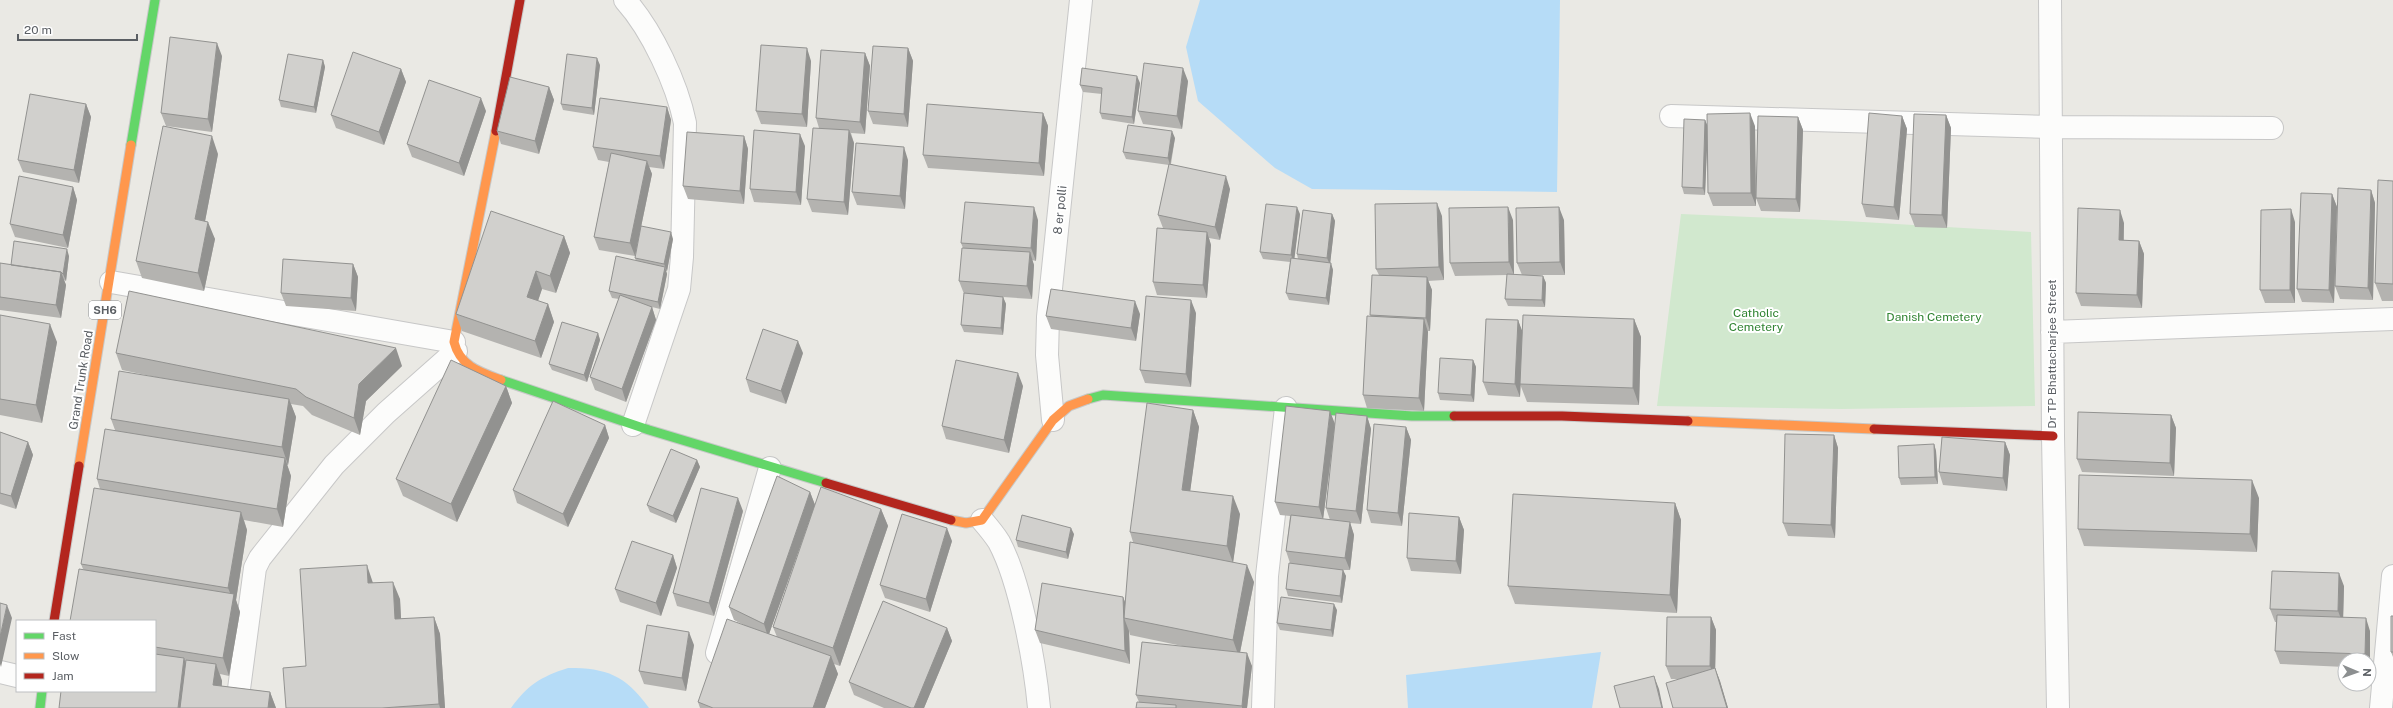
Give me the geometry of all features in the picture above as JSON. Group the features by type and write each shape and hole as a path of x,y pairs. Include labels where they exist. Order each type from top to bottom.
{"street":[{"name":"Grand Trunk Road","path":"54,620 111,282 155,0"},
{"path":"239,689 255,568 260,558 334,465 455,347 520,0"},
{"path":"625,0 650,36 681,104 685,123 682,243 679,288 633,425"},
{"name":"8 er polli","path":"1053,420 1047,355 1048,317 1081,0"},
{"name":"Dr TP Bhattacharjee Street","path":"2050,0 2053,436 2058,708"},
{"path":"1671,116 2051,127 2272,128"},
{"path":"111,282 455,347 466,366 484,374 633,425 770,468 957,522 966,523 982,520 1053,420 1066,406 1077,401 1103,395 1419,416 1562,416 2053,436"},
{"path":"2052,332 2393,319"},
{"path":"1262,708 1267,576 1286,408"},
{"path":"712,672 770,468"},
{"path":"982,520 998,541 1007,561 1017,593 1039,708"},
{"path":"2381,708 2393,576"},
{"path":"0,672 16,676"},
{"path":"40,708 42,692"}],"green space":[{"path":"1681,214 1846,221 2031,232 2035,406 1842,409 1657,406"}],"water":[{"path":"1200,0 1560,0 1557,192 1312,189 1275,168 1198,101 1186,47"},
{"path":"1601,652 1592,708 1408,708 1406,675"},
{"path":"568,668 594,670 614,676 632,688 649,708 511,708 523,693 535,683"}],"building":[{"path":"170,37 217,43 208,119 161,113"},
{"path":"761,45 807,48 802,114 756,111"},
{"path":"873,46 908,48 904,114 868,111"},
{"path":"821,50 865,53 860,122 816,118"},
{"path":"353,52 401,69 379,132 331,115"},
{"path":"288,54 323,60 314,107 279,100"},
{"path":"567,54 597,58 592,108 561,104"},
{"path":"1144,63 1183,68 1177,116 1138,111"},
{"path":"1082,68 1137,76 1132,117 1100,113 1102,88 1080,85"},
{"path":"510,77 549,87 535,141 497,131"},
{"path":"429,80 481,98 459,163 407,144"},
{"path":"30,94 86,104 74,170 18,160"},
{"path":"600,98 667,107 660,156 593,147"},
{"path":"927,104 1043,113 1039,163 923,155"},
{"path":"1750,113 1751,193 1708,193 1707,114"},
{"path":"1869,113 1902,116 1894,207 1862,204"},
{"path":"1914,114 1946,115 1942,215 1910,214"},
{"path":"1758,116 1798,117 1796,199 1756,198"},
{"path":"1684,119 1705,120 1703,188 1682,187"},
{"path":"1128,125 1172,131 1168,158 1123,152"},
{"path":"163,126 212,136 195,219 208,222 198,273 136,261"},
{"path":"813,128 849,130 844,202 807,199"},
{"path":"754,130 800,134 796,192 750,189"},
{"path":"687,132 744,136 740,191 683,186"},
{"path":"856,143 904,147 900,196 852,192"},
{"path":"611,153 647,161 630,243 594,237"},
{"path":"1169,164 1226,176 1215,227 1158,215"},
{"path":"19,176 73,187 63,235 10,224"},
{"path":"2378,180 2393,181 2393,284 2375,283"},
{"path":"2338,188 2371,190 2368,288 2335,286"},
{"path":"2301,193 2332,194 2329,290 2297,289"},
{"path":"965,202 1034,207 1031,248 961,243"},
{"path":"1437,203 1439,267 1376,269 1375,204"},
{"path":"1266,204 1297,207 1291,255 1260,252"},
{"path":"1508,207 1509,262 1450,263 1449,208"},
{"path":"1559,207 1560,262 1517,263 1516,208"},
{"path":"2078,208 2120,210 2119,240 2139,241 2137,295 2076,293"},
{"path":"2291,209 2290,290 2260,290 2261,210"},
{"path":"1303,210 1332,214 1327,258 1297,254"},
{"path":"491,211 564,236 550,276 536,271 527,297 548,304 535,341 456,314"},
{"path":"641,226 671,232 664,264 635,258"},
{"path":"1157,228 1207,232 1203,285 1153,282"},
{"path":"14,241 67,249 63,274 61,272 11,265"},
{"path":"962,248 1030,252 1027,286 959,281"},
{"path":"616,256 665,267 658,302 609,291"},
{"path":"1291,258 1331,263 1326,298 1286,293"},
{"path":"283,259 353,264 351,298 281,293"},
{"path":"0,263 61,272 56,305 0,297"},
{"path":"1507,274 1543,276 1542,300 1505,299"},
{"path":"1372,275 1427,277 1426,318 1370,315"},
{"path":"1051,289 1135,301 1131,328 1046,316"},
{"path":"129,291 396,348 359,384 354,418 306,397 296,389 116,353"},
{"path":"964,293 1003,297 1001,328 961,325"},
{"path":"620,295 652,307 622,389 590,377"},
{"path":"1146,296 1191,300 1186,374 1140,370"},
{"path":"0,315 50,324 36,405 0,399"},
{"path":"1523,315 1634,319 1633,388 1520,384"},
{"path":"1367,316 1424,319 1419,398 1363,395"},
{"path":"1486,319 1518,320 1515,384 1483,382"},
{"path":"562,322 598,333 584,375 549,364"},
{"path":"763,329 798,341 781,391 746,379"},
{"path":"1440,358 1473,360 1471,395 1438,393"},
{"path":"451,360 506,386 451,504 396,479"},
{"path":"956,360 1018,373 1004,440 942,426"},
{"path":"119,371 289,399 282,447 111,419"},
{"path":"553,401 605,425 563,514 513,490"},
{"path":"1147,403 1193,410 1182,490 1233,496 1227,546 1130,532"},
{"path":"1286,406 1330,411 1319,507 1275,502"},
{"path":"2078,412 2171,415 2170,463 2077,459"},
{"path":"1336,413 1367,416 1356,511 1326,508"},
{"path":"1374,424 1406,427 1398,513 1367,510"},
{"path":"105,429 285,458 277,509 97,479"},
{"path":"0,432 28,442 11,496 0,493"},
{"path":"1785,434 1834,435 1831,525 1783,523"},
{"path":"1942,437 2005,442 2003,478 1939,472"},
{"path":"1934,444 1935,477 1899,478 1898,446"},
{"path":"671,449 697,460 673,516 647,505"},
{"path":"2079,475 2252,480 2250,534 2078,529"},
{"path":"777,476 810,492 764,624 729,607"},
{"path":"821,487 881,509 833,648 773,627"},
{"path":"94,488 241,512 228,588 81,564"},
{"path":"701,488 738,498 709,603 673,593"},
{"path":"1513,494 1675,503 1670,595 1508,586"},
{"path":"1409,513 1459,517 1456,561 1407,558"},
{"path":"902,514 947,528 926,599 880,585"},
{"path":"1022,515 1071,528 1066,552 1016,540"},
{"path":"1291,515 1350,522 1345,558 1286,551"},
{"path":"632,541 673,555 656,603 615,589"},
{"path":"1130,542 1247,565 1233,640 1124,618"},
{"path":"1289,563 1343,570 1340,596 1286,589"},
{"path":"367,565 368,583 393,582 395,619 434,617 439,704 382,708 286,708 283,668 306,666 300,569"},
{"path":"79,569 234,594 223,658 156,647 156,620 70,620"},
{"path":"2272,571 2339,573 2338,611 2270,609"},
{"path":"1042,583 1123,597 1125,651 1035,630"},
{"path":"1281,597 1334,604 1331,630 1277,623"},
{"path":"883,601 947,628 914,708 849,682"},
{"path":"0,603 7,605 0,637"},
{"path":"2277,615 2366,618 2365,652 2337,653 2275,651"},
{"path":"2391,616 2393,616 2393,652 2391,652"},
{"path":"1667,617 1711,617 1710,666 1666,666"},
{"path":"727,619 831,656 813,708 713,708 698,702"},
{"path":"647,625 689,632 682,678 639,671"},
{"path":"1142,642 1247,653 1242,706 1136,695"},
{"path":"156,654 184,658 178,708 59,708 61,692 156,692"},
{"path":"186,660 216,664 213,685 270,692 268,708 180,708"},
{"path":"1715,668 1727,708 1673,708 1666,683"},
{"path":"1654,676 1662,708 1620,708 1614,686"},
{"path":"1137,702 1176,705 1176,708 1136,708"}],"traffic: fast":[{"path":"131,145 155,0"},
{"path":"501,380 649,430 826,483"},
{"path":"1088,399 1103,395 1412,416 1454,416"},
{"path":"40,708 42,692"}],"traffic: slow":[{"path":"496,131 454,342 461,357 472,367 501,380"},
{"path":"79,466 131,145"},
{"path":"951,520 966,523 982,520 1053,420 1069,406 1088,399"},
{"path":"1688,421 1874,429"}],"traffic: jam":[{"path":"496,131 520,0"},
{"path":"1454,416 1562,416 1688,421"},
{"path":"1874,429 2053,436"},
{"path":"54,620 79,466"},
{"path":"826,483 951,520"}],"park label":[{"name":"Danish Cemetery","path":"1934,317"},
{"name":"Catholic Cemetery","path":"1756,320"}]}
